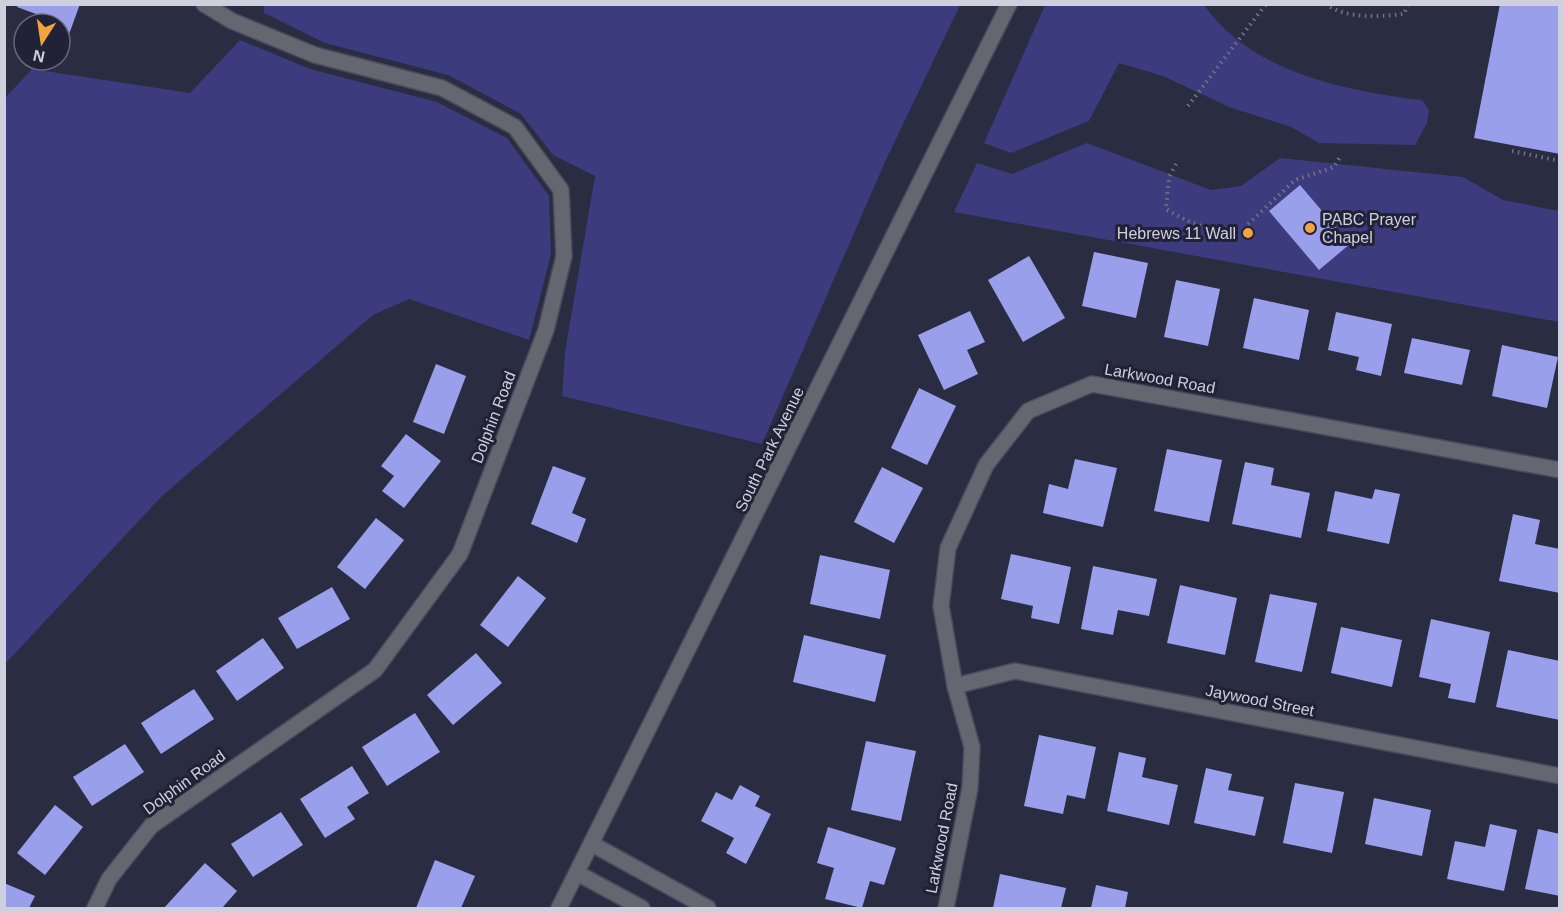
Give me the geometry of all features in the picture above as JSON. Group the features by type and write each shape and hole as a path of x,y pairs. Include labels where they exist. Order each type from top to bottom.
{"street":[{"name":"Dolphin Road","path":"95,909 109,879 151,826 375,670 460,554 546,330 564,255 561,190 515,127 442,88 315,55 232,21 204,4"},
{"name":"South Park Avenue","path":"559,909 1010,4"},
{"name":"Larkwood Road","path":"946,909 970,788 972,747 955,686 941,606 948,548 986,465 1028,411 1092,384 1560,470"},
{"name":"Jaywood Street","path":"955,686 1015,671 1560,776"},
{"path":"592,844 708,909"},
{"path":"577,873 642,909"}],"path":[{"path":"1188,106 1266,4"},
{"path":"1324,4 1332,10 1375,18 1404,14 1408,4"},
{"path":"1512,151 1560,161"},
{"path":"1248,224 1295,180 1334,167 1341,155"},
{"path":"1176,164 1169,177 1166,209 1189,224 1219,231 1238,230"}],"shaded area":[{"path":"264,4 960,5 885,162 762,444 562,396 565,352 595,176 553,155 521,114 448,75 325,43 264,13"},
{"path":"1045,5 1204,5 1224,28 1247,47 1273,62 1332,84 1422,100 1429,110 1427,123 1415,145 1319,143 1291,127 1229,107 1163,76 1119,63 1089,121 1011,153 984,143"},
{"path":"240,40 310,69 437,102 507,138 549,196 551,254 529,340 409,299 373,315 162,496 5,664 5,98 29,72 52,72 190,93"},
{"path":"1087,143 1211,190 1241,186 1280,158 1463,177 1503,200 1559,211 1559,322 954,212 977,163 1012,174"}],"building":[{"path":"18,4 80,4 72,26 72,12 31,12 17,7"},
{"path":"1500,4 1560,4 1560,154 1474,138"},
{"name":"PABC Prayer Chapel","path":"1300,185 1350,244 1319,270 1269,211"},
{"path":"1094,252 1148,263 1136,318 1082,306"},
{"path":"1029,256 1065,318 1023,342 988,280"},
{"path":"1176,280 1220,289 1208,346 1164,337"},
{"path":"1254,298 1309,310 1299,360 1243,348"},
{"path":"970,311 985,342 967,350 978,374 944,390 918,335"},
{"path":"1336,312 1392,324 1381,376 1356,370 1359,357 1328,350"},
{"path":"1412,338 1470,350 1462,385 1404,373"},
{"path":"1502,345 1558,357 1547,408 1492,396"},
{"path":"436,364 466,376 444,434 413,422"},
{"path":"919,388 956,406 927,465 891,448"},
{"path":"406,434 441,461 404,508 382,491 394,476 381,466"},
{"path":"1167,449 1222,460 1209,522 1154,511"},
{"path":"1075,459 1117,468 1103,527 1043,513 1049,484 1068,489"},
{"path":"1245,462 1274,468 1271,485 1310,493 1301,538 1232,524"},
{"path":"553,466 586,478 572,513 586,519 577,543 531,524"},
{"path":"882,467 923,488 894,543 854,522"},
{"path":"1375,489 1400,494 1389,544 1327,531 1335,491 1372,499"},
{"path":"1513,514 1540,520 1535,544 1560,549 1560,593 1499,581"},
{"path":"376,518 404,540 365,589 337,567"},
{"path":"1011,554 1071,567 1059,624 1031,618 1033,606 1001,599"},
{"path":"820,555 890,570 880,619 810,604"},
{"path":"1093,566 1157,579 1149,616 1118,610 1113,635 1081,629"},
{"path":"518,576 546,598 508,647 480,625"},
{"path":"1180,585 1237,598 1225,655 1167,643"},
{"path":"332,587 350,619 297,649 278,618"},
{"path":"1270,594 1317,603 1302,672 1255,662"},
{"path":"1431,619 1490,632 1475,703 1448,698 1451,684 1419,677"},
{"path":"1341,627 1402,640 1392,687 1331,673"},
{"path":"804,635 886,655 875,702 793,682"},
{"path":"263,638 284,668 237,701 216,671"},
{"path":"1508,650 1560,661 1560,720 1496,707"},
{"path":"476,653 502,683 453,725 427,695"},
{"path":"194,689 214,719 161,754 141,723"},
{"path":"415,713 440,752 387,786 362,747"},
{"path":"1039,735 1096,747 1085,799 1067,795 1063,814 1024,806"},
{"path":"866,741 916,751 901,821 851,810"},
{"path":"125,744 144,772 92,806 73,777"},
{"path":"1119,752 1146,758 1142,777 1178,785 1169,825 1107,811"},
{"path":"352,766 369,793 347,807 355,819 325,838 300,799"},
{"path":"1206,768 1232,774 1228,790 1264,797 1255,836 1194,823"},
{"path":"1295,783 1344,792 1332,853 1283,843"},
{"path":"740,785 760,796 755,806 771,814 746,864 726,853 734,838 701,821 716,792 732,800"},
{"path":"1374,798 1431,810 1422,856 1365,844"},
{"path":"55,805 83,827 45,875 17,853"},
{"path":"281,812 303,845 253,877 231,844"},
{"path":"1490,824 1517,830 1504,891 1447,879 1455,841 1485,847"},
{"path":"828,827 896,848 884,885 870,881 862,908 825,899 834,868 817,863"},
{"path":"1538,829 1560,834 1560,896 1525,889"},
{"path":"435,860 475,876 461,908 416,908"},
{"path":"205,863 237,891 223,907 225,908 164,908"},
{"path":"1000,874 1066,888 1061,908 993,908"},
{"path":"4,883 35,896 29,908 4,908"},
{"path":"1096,885 1128,892 1125,908 1091,908"}],"place":[{"name":"PABC Prayer Chapel","path":"1310,228"},
{"name":"Hebrews 11 Wall","path":"1248,233"}]}
